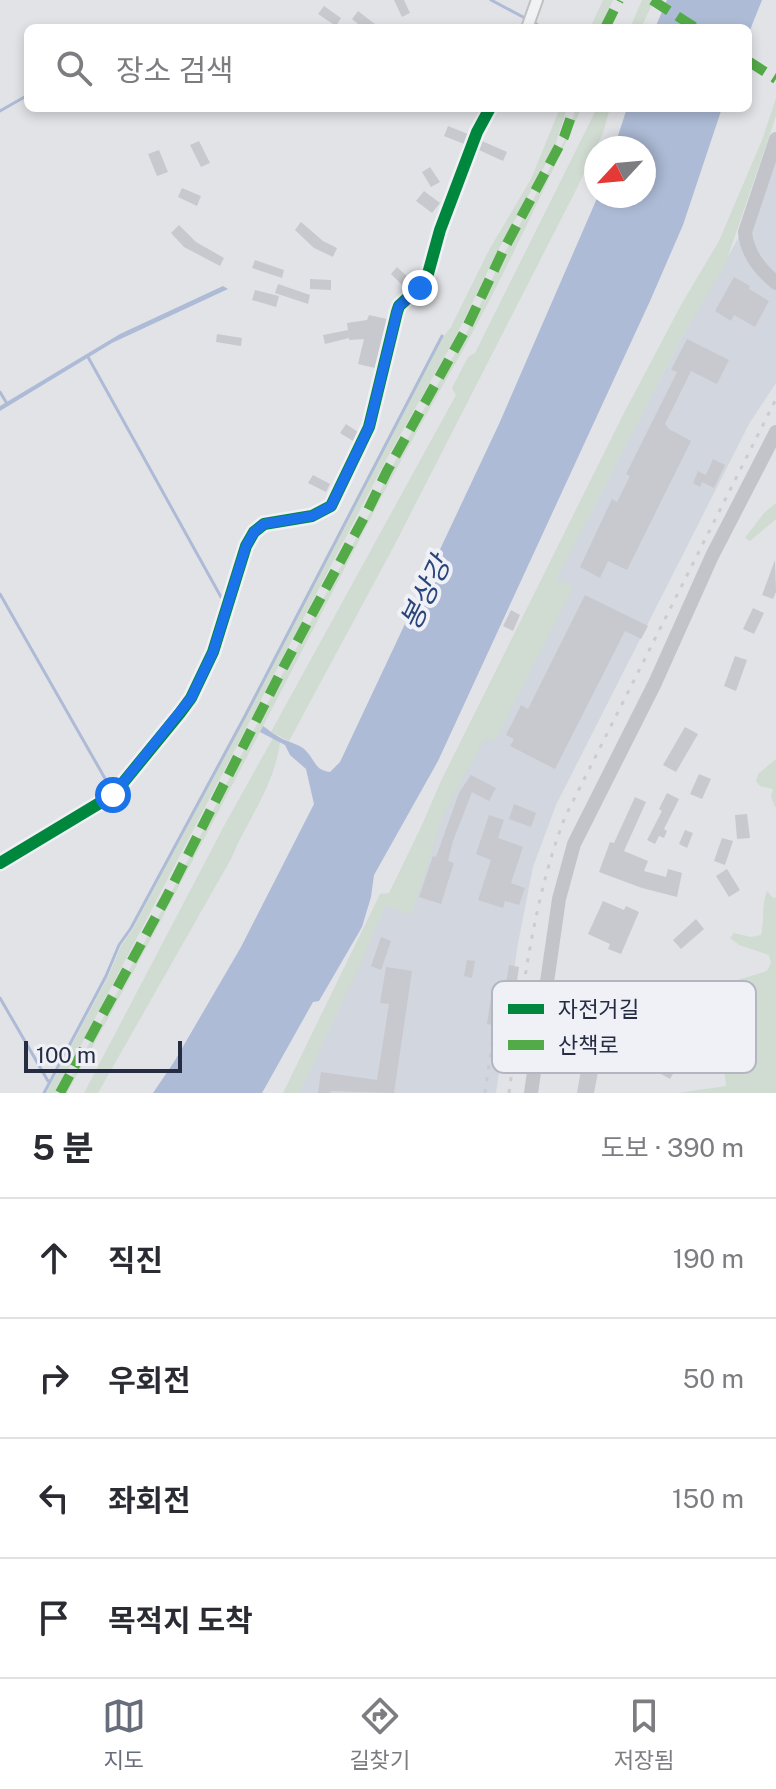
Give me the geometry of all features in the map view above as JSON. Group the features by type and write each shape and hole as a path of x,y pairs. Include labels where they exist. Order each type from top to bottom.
{"main road":[{"path":"776,139 745,232 749,251 755,261 776,283"},
{"path":"547,981 557,909 574,844 655,683 712,556 776,432"},
{"path":"531,1093 534,1073"}],"street":[{"path":"528,24 537,0"},
{"path":"0,863 113,795 180,713 191,698 213,652 246,546 254,532 271,521 312,516 331,506 369,427 399,306 426,281 440,230 477,132 488,112"}],"shaded area":[{"path":"603,0 613,0 602,24 592,24"},
{"path":"642,0 654,0 643,24 632,24"},
{"path":"776,98 776,116 725,265 681,339 556,580 573,587 495,741 484,739 443,815 412,914 385,906 299,1093 283,1093 380,894 389,893 441,781 624,413 719,241 762,140"},
{"path":"558,112 566,112 554,149 496,254 455,338 386,460 56,1093 46,1093 489,250 531,179"},
{"path":"575,112 580,112 478,321 391,479 148,945 67,1093 62,1093 168,899 285,669 468,330 505,252 566,138"},
{"path":"595,112 609,112 602,136 584,136 584,173 577,188 394,546 289,741 271,732 456,395 452,388 468,357 475,353"},
{"path":"776,155 776,383 749,424 556,805 533,867 512,981 492,981 492,1073 499,1073 496,1093 299,1093 385,906 681,339 760,200"},
{"path":"776,503 776,519 750,541 745,538 764,513"},
{"path":"273,738 280,742 272,773 231,859 98,1093 84,1093 224,826"},
{"path":"776,759 775,807 771,797 773,789 760,786 756,781 758,774"},
{"path":"767,891 773,898 776,897 776,1093 678,1093 726,1086 724,1073 756,1073 756,981 734,981 767,971 771,963 769,955 739,945 730,938 734,933 751,937 761,935"}],"water":[{"path":"667,0 762,0 752,25 657,24"},
{"name":"봉상강","path":"626,112 721,112 683,225 650,301 438,761 374,875 362,927 319,1001 313,1002 262,1093 153,1093 241,947 314,804 306,769 290,755 285,745 260,732 263,726 301,747 325,771 330,772 340,762 499,424 593,208 656,208 656,136 618,136"},
{"path":"223,286 228,289 112,343 0,411 0,406 120,334"}],"building":[{"path":"394,0 404,0 410,13 402,17"},
{"path":"324,6 341,18 337,24 333,24 318,14"},
{"path":"358,11 375,24 358,24 352,19"},
{"path":"448,126 468,134 464,144 444,136"},
{"path":"199,141 210,163 201,167 190,145"},
{"path":"482,141 507,152 503,161 479,150"},
{"path":"159,150 168,172 157,176 148,154"},
{"path":"430,167 440,182 431,187 422,172"},
{"path":"182,188 201,196 197,206 178,197"},
{"path":"424,191 440,203 432,213 416,201"},
{"path":"301,222 323,241 337,248 333,257 314,248 295,230"},
{"path":"179,225 196,242 224,258 220,266 184,247 171,233"},
{"path":"255,260 284,270 282,278 252,268"},
{"path":"397,267 413,282 406,289 391,274"},
{"path":"734,277 769,301 755,327 734,315 731,321 715,311"},
{"path":"310,279 331,280 331,290 310,289"},
{"path":"278,284 310,295 308,304 275,293"},
{"path":"255,290 279,296 276,307 252,300"},
{"path":"369,315 387,319 375,368 358,364 364,339 349,338 325,344 323,335 348,330 347,323 367,320"},
{"path":"217,334 242,338 241,346 216,342"},
{"path":"687,339 729,360 717,384 691,371 665,424 691,441 627,570 608,561 600,578 580,567 612,499 617,502 630,476 626,474 677,372 671,370"},
{"path":"346,424 358,432 353,441 340,433"},
{"path":"713,459 725,465 714,488 702,482 700,487 693,483 698,471 706,475"},
{"path":"313,475 330,484 326,492 308,483"},
{"path":"775,560 776,592 773,599 762,595"},
{"path":"585,595 648,626 641,639 625,631 555,769 510,746 514,739 506,735 521,705 528,709"},
{"path":"753,608 764,613 754,634 743,629"},
{"path":"511,610 520,615 513,631 503,626"},
{"path":"735,656 747,660 736,691 724,686"},
{"path":"685,727 698,734 676,772 663,765"},
{"path":"699,774 711,779 702,799 690,794"},
{"path":"471,775 496,788 489,801 472,792 453,841 448,861 454,863 441,904 419,897 459,793"},
{"path":"667,793 679,799 664,829 667,831 664,838 659,836 655,844 647,840 662,811 659,809"},
{"path":"635,797 646,802 624,851 648,861 644,871 666,877 668,869 682,873 677,897 599,872 610,842 614,843"},
{"path":"514,804 536,813 531,827 509,819"},
{"path":"747,814 750,838 737,839 735,815"},
{"path":"489,815 504,820 498,838 523,847 511,883 525,888 519,905 505,901 503,908 478,900 491,860 476,854"},
{"path":"685,830 693,833 687,848 679,844"},
{"path":"722,838 733,841 725,865 714,861"},
{"path":"727,869 740,890 729,897 716,876"},
{"path":"603,901 624,910 626,906 639,912 621,954 608,949 610,944 588,934"},
{"path":"696,919 704,929 681,949 673,940"},
{"path":"381,937 391,941 381,970 371,966"},
{"path":"467,960 475,961 472,978 464,976"},
{"path":"509,965 519,967 517,981 506,981"},
{"path":"386,967 412,971 394,1093 318,1093 321,1072 377,1080 389,1004 380,1003"},
{"path":"492,997 492,1025 487,1024"},
{"path":"580,1073 598,1073 594,1093 577,1093"},
{"path":"662,1073 673,1073 670,1079"}],"waterway":[{"path":"491,0 523,17"},
{"path":"532,21 536,24"},
{"path":"0,111 24,97"},
{"path":"44,1093 106,976 119,945 245,716 442,336"},
{"path":"88,357 221,597"},
{"path":"0,392 6,402"},
{"path":"0,594 111,789"},
{"path":"0,998 48,1081"}],"railway":[{"path":"524,981 544,884 565,817 776,399"},
{"path":"485,1093 492,1043"},
{"path":"509,1093 512,1073"}],"marked path":[{"path":"607,24 619,0"},
{"path":"652,0 690,24"},
{"path":"752,64 776,79"},
{"path":"60,1093 166,898 387,471 466,329 503,251 564,137 573,112"}],"cycle path":[{"path":"0,863 113,795 180,713 191,698 213,652 246,546 254,532 264,524 312,516 331,506 369,427 399,306 426,281 440,230 477,132 488,112"}],"route":[{"path":"113,795 191,698 213,652 249,538 271,521 312,516 331,506 369,427 399,306 420,288"}]}
